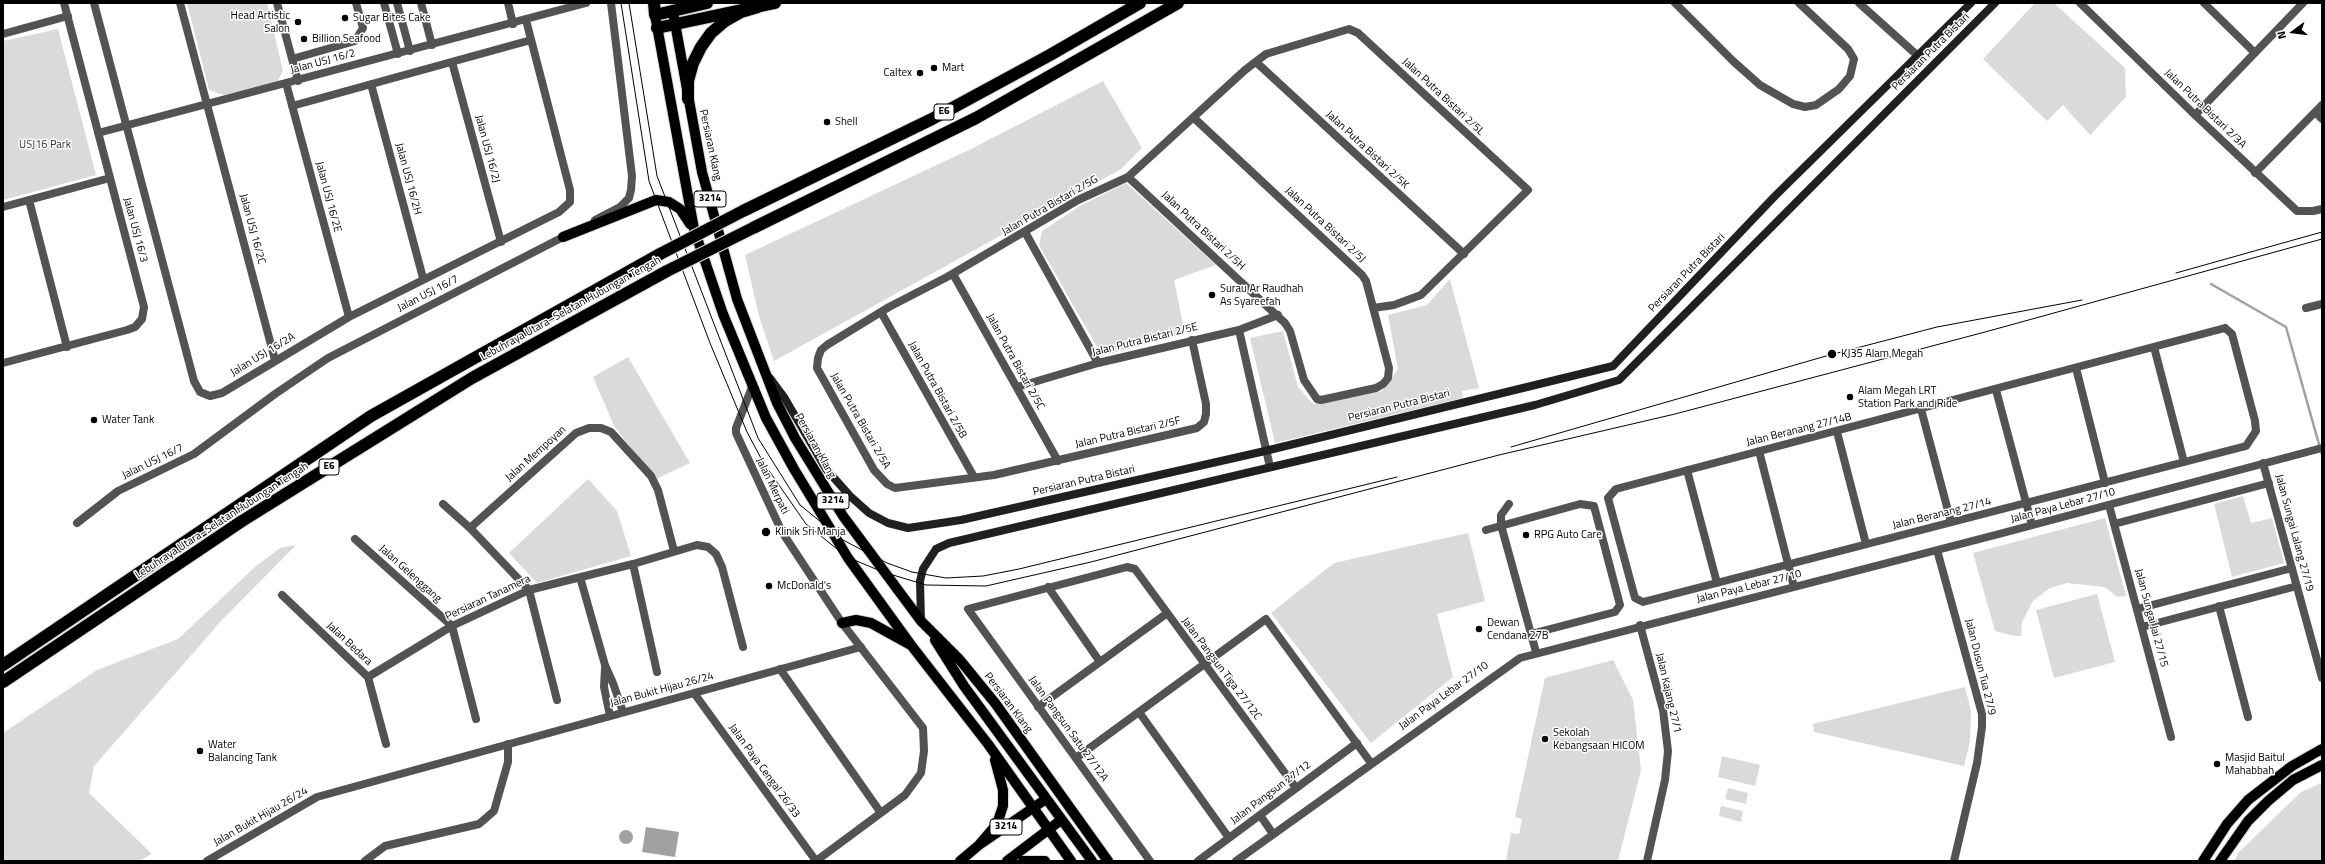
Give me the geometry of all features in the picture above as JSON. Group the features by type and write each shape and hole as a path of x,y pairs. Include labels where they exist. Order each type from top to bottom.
{"highway":[{"path":"654,3 655,15 673,7 707,3"},
{"path":"657,28 775,3"},
{"name":"Lebuhraya Utara–Selatan Hubungan Tengah","path":"3,665 371,416 660,254 932,119 1050,55 1140,3"},
{"name":"Lebuhraya Utara–Selatan Hubungan Tengah","path":"3,682 242,521 466,382 667,271 976,118 1178,3"},
{"path":"688,99 688,81 693,63 700,47 725,21 741,12 758,7"}],"main road":[{"name":"Persiaran Putra Bistari","path":"764,369 784,397 826,469 850,496 869,513 888,523 908,528 960,520 1265,451 1613,366 1775,196 1971,3"},
{"name":"Persiaran Putra Bistari","path":"921,621 920,581 923,569 936,549 949,543 1270,466 1534,405 1619,380 1995,3"},
{"name":"Persiaran Klang","path":"673,7 702,172 737,300 784,417 816,475 843,516 921,621 930,632 959,659 995,703 1108,861"},
{"name":"3214","path":"655,15 694,229 752,387 794,469 848,558 910,645 988,744 1071,861"},
{"path":"563,237 656,200 669,202 680,210 694,229"},
{"path":"842,623 856,620 871,623 910,645"},
{"path":"930,632 964,686 1092,861"},
{"path":"979,845 998,824 1003,806 1003,790 1000,772 988,744"},
{"path":"2203,861 2227,824 2248,800 2292,766 2322,749"},
{"path":"2220,861 2248,821 2268,801 2294,780 2322,765"},
{"name":"3214","path":"960,861 979,845 1046,799"},
{"name":"3214","path":"1007,861 1061,820"},
{"path":"1023,861 1045,861"}],"street":[{"name":"Jalan USJ 16/3","path":"3,364 127,330 135,327 142,319 144,307 64,3"},
{"path":"94,3 127,126"},
{"name":"Jalan USJ 16/2C","path":"180,3 275,360"},
{"path":"277,3 298,81"},
{"path":"292,59 355,41 363,28 356,3"},
{"path":"384,3 398,54"},
{"path":"397,3 410,51"},
{"path":"421,3 432,45"},
{"path":"508,3 513,24"},
{"name":"Jalan USJ 16/2","path":"98,133 577,7 586,3"},
{"name":"Jalan USJ 16/7","path":"77,523 118,491 194,454 275,394 328,358 620,207 629,198 632,190 632,176 611,3"},
{"path":"1675,3 1760,85 1793,104 1805,107 1816,106 1839,88 1850,76 1854,58 1848,49 1802,4"},
{"path":"1859,3 1918,56"},
{"name":"Jalan Putra Bistari 2/3A","path":"2080,3 2195,116 2297,211 2313,211 2322,209"},
{"path":"2204,3 2255,53"},
{"path":"2195,116 2303,3"},
{"path":"3,34 68,16"},
{"path":"292,106 531,40 526,20"},
{"name":"Jalan Putra Bistari 2/5L","path":"1340,31 1349,29 1358,33 1528,190 1464,254"},
{"name":"Jalan Putra Bistari 2/5G","path":"881,312 953,274 1078,200 1128,177 1266,54 1340,31"},
{"name":"Jalan USJ 16/2A","path":"127,126 194,381 200,392 210,396 222,393 349,316 423,278 501,242 559,212 570,202 570,190 531,40"},
{"name":"Jalan USJ 16/2J","path":"452,62 501,242"},
{"name":"Jalan Putra Bistari 2/5K","path":"1256,62 1464,254"},
{"name":"Jalan USJ 16/2E","path":"286,84 349,316"},
{"name":"Jalan USJ 16/2H","path":"371,84 423,278"},
{"path":"2255,173 2322,105"},
{"path":"2315,112 2322,119"},
{"name":"Jalan Putra Bistari 2/5J","path":"1194,118 1362,275 1366,281 1389,368 1388,378 1376,388 1321,400"},
{"name":"Jalan Putra Bistari 2/5H","path":"1128,177 1278,315 1290,331 1308,388 1317,399 1321,400"},
{"path":"3,207 110,178"},
{"path":"29,200 67,347"},
{"path":"1025,232 1098,363"},
{"path":"1373,308 1394,306 1421,295 1464,254"},
{"name":"Jalan Putra Bistari 2/5C","path":"953,274 1058,461"},
{"path":"2306,308 2322,304"},
{"name":"Jalan Putra Bistari 2/5A","path":"881,312 821,350 817,368 821,376 874,470 887,484 895,488 974,477"},
{"name":"Jalan Putra Bistari 2/5B","path":"881,312 974,477"},
{"name":"Jalan Putra Bistari 2/5E","path":"1017,387 1098,363 1239,330 1278,315"},
{"name":"Jalan Beranang 27/14B","path":"1643,602 1636,598 1608,498 1616,489 1837,432 2154,347 2227,329 2232,334 2255,422 2256,431 2246,446"},
{"path":"1239,330 1265,451 1270,466"},
{"name":"Jalan Putra Bistari 2/5F","path":"974,477 1058,461 1197,428 1204,422 1206,404 1192,340"},
{"path":"2154,347 2184,462"},
{"path":"2076,368 2105,483"},
{"name":"Jalan Merpati","path":"752,387 736,428 737,440 782,532 842,623 861,647"},
{"path":"1996,390 2032,525"},
{"path":"1921,409 1951,522"},
{"name":"Jalan Mempoyan","path":"470,528 576,433 589,428 601,428 611,432 651,476 658,490 674,551"},
{"path":"1837,432 1866,544"},
{"name":"Jalan Beranang 27/14","path":"1643,602 2246,446"},
{"name":"Jalan Paya Lebar 27/10","path":"1236,861 1498,671 1520,658 1536,652 1937,550 2322,448"},
{"path":"1759,451 1794,587"},
{"name":"Jalan Sungai Lalang 27/19","path":"2263,463 2322,678"},
{"path":"1687,470 1717,583"},
{"path":"2114,524 2269,483"},
{"path":"443,504 470,528 529,590 557,700"},
{"path":"1509,504 1501,515 1501,525 1536,652"},
{"path":"1486,530 1580,504 1594,506 1620,605 1615,612 1531,634"},
{"name":"Jalan Sungai Jai 27/15","path":"2109,505 2171,737"},
{"name":"Jalan Gelenggang","path":"355,539 452,626"},
{"name":"Persiaran Tanamera","path":"368,677 452,626 529,590 633,564 697,545 708,548 716,554 722,566 743,647"},
{"name":"Jalan Dusun Tua 27/9","path":"1937,550 1982,714 1982,727 1977,763 1954,861"},
{"path":"633,564 658,672"},
{"name":"Jalan Pangsun Tiga 27/12C","path":"1048,587 1127,567 1135,569 1166,614 1296,788"},
{"path":"2137,609 2292,568"},
{"path":"580,577 605,665 613,683 622,712"},
{"path":"2142,627 2297,586"},
{"path":"1048,587 1100,662"},
{"name":"Jalan Pangsun Satu 27/12A","path":"1048,587 968,609 1150,861"},
{"name":"Jalan Bedara","path":"282,595 368,677 386,744"},
{"path":"2219,606 2248,717"},
{"path":"1038,707 1166,614"},
{"path":"1076,758 1266,619 1371,763"},
{"name":"Jalan Kajang 27/1","path":"1640,625 1663,710 1668,751 1665,780 1647,861"},
{"path":"452,626 476,718"},
{"path":"816,861 905,795 921,773 924,751 923,728 861,647"},
{"name":"Jalan Bukit Hijau 26/24","path":"207,861 317,797 861,647"},
{"path":"605,665 604,687 610,716"},
{"path":"780,669 881,813"},
{"name":"Jalan Paya Cengal 26/33","path":"694,693 816,861"},
{"path":"1139,712 1229,838"},
{"name":"Jalan Pangsun 27/12","path":"1198,861 1357,743"},
{"path":"365,861 385,846 479,824 494,811 508,762 508,744"},
{"path":"1260,815 1273,834"}],"green space":[{"path":"187,3 267,3 283,71 277,82 224,95 209,90"},
{"path":"2035,3 2054,3 2125,68 2126,97 2090,135 2063,105 2047,121 1983,59"},
{"name":"USJ16 Park","path":"58,29 96,175 3,200 3,41"},
{"path":"1103,81 1142,148 1121,169 774,361 759,316 745,255 971,149"},
{"path":"1126,183 1216,265 1174,280 1185,334 1108,354 1097,347 1039,245 1042,231 1080,206"},
{"path":"1450,279 1479,388 1462,391 1463,398 1275,443 1250,338 1283,331 1298,387 1313,404 1382,391 1398,369 1388,315 1427,305"},
{"path":"628,357 690,463 656,479 614,426 593,377"},
{"path":"588,479 617,511 631,556 537,583 509,553"},
{"path":"2243,496 2251,523 2272,518 2284,563 2232,577 2214,504"},
{"path":"2105,518 2126,596 2117,597 2105,587 2067,583 2050,588 2033,601 2022,622 2021,636 1995,631 1973,553"},
{"path":"1468,533 1485,601 1437,614 1453,677 1371,743 1271,613 1334,563"},
{"path":"296,545 222,620 94,766 89,793 152,854 139,861 3,861 3,733 97,670 178,639 255,567 280,548"},
{"path":"2097,594 2115,662 2054,678 2036,610"},
{"path":"1613,660 1633,700 1641,770 1618,861 1506,861 1511,833 1519,834 1522,819 1515,817 1545,678"},
{"path":"1965,687 1971,711 1970,741 1964,766 1814,732 1813,724"},
{"path":"1722,756 1760,765 1755,786 1718,777"},
{"path":"2322,783 2322,861 2234,861 2239,852 2301,792"},
{"path":"1728,788 1748,793 1746,804 1725,799"},
{"path":"1721,806 1743,811 1741,822 1719,816"}],"shaded area":[{"path":"646,827 679,832 675,857 642,852"},
{"path":"626,830 631,832 633,837 631,842 626,844 621,842 619,837 621,832"}],"waterway":[{"path":"2211,284 2286,327 2322,455"}],"tram line":[{"path":"621,3 649,181 710,343 747,432 763,462 806,524 847,557 883,572 926,585 986,586 1091,562 1499,455 1675,414 1985,332 2322,239"},
{"path":"629,3 657,176 758,438 800,505 843,540 887,563 912,572 946,578 983,576 1019,569 1397,477"},
{"path":"2176,273 2322,232"},
{"path":"1511,447 1826,356 1937,327 2082,300"}],"place":[{"name":"Sugar Bites Cake","path":"345,18"},
{"name":"Head Artistic Salon","path":"298,22"},
{"name":"Billion Seafood","path":"304,39"},
{"name":"Mart","path":"934,68"},
{"name":"Caltex","path":"920,73"},
{"name":"Shell","path":"827,122"},
{"name":"Surau Ar Raudhah As Syareefah","path":"1212,295"},
{"name":"KJ35 Alam Megah","path":"1832,354"},
{"name":"Alam Megah LRT Station Park and Ride","path":"1850,397"},
{"name":"Water Tank","path":"94,420"},
{"name":"Klinik Sri Manja","path":"766,532"},
{"name":"RPG Auto Care","path":"1526,535"},
{"name":"McDonald's","path":"769,586"},
{"name":"Dewan Cendana 27B","path":"1479,629"},
{"name":"Sekolah Kebangsaan HICOM","path":"1545,739"},
{"name":"Water Balancing Tank","path":"200,751"},
{"name":"Masjid Baitul Mahabbah","path":"2217,764"}]}
